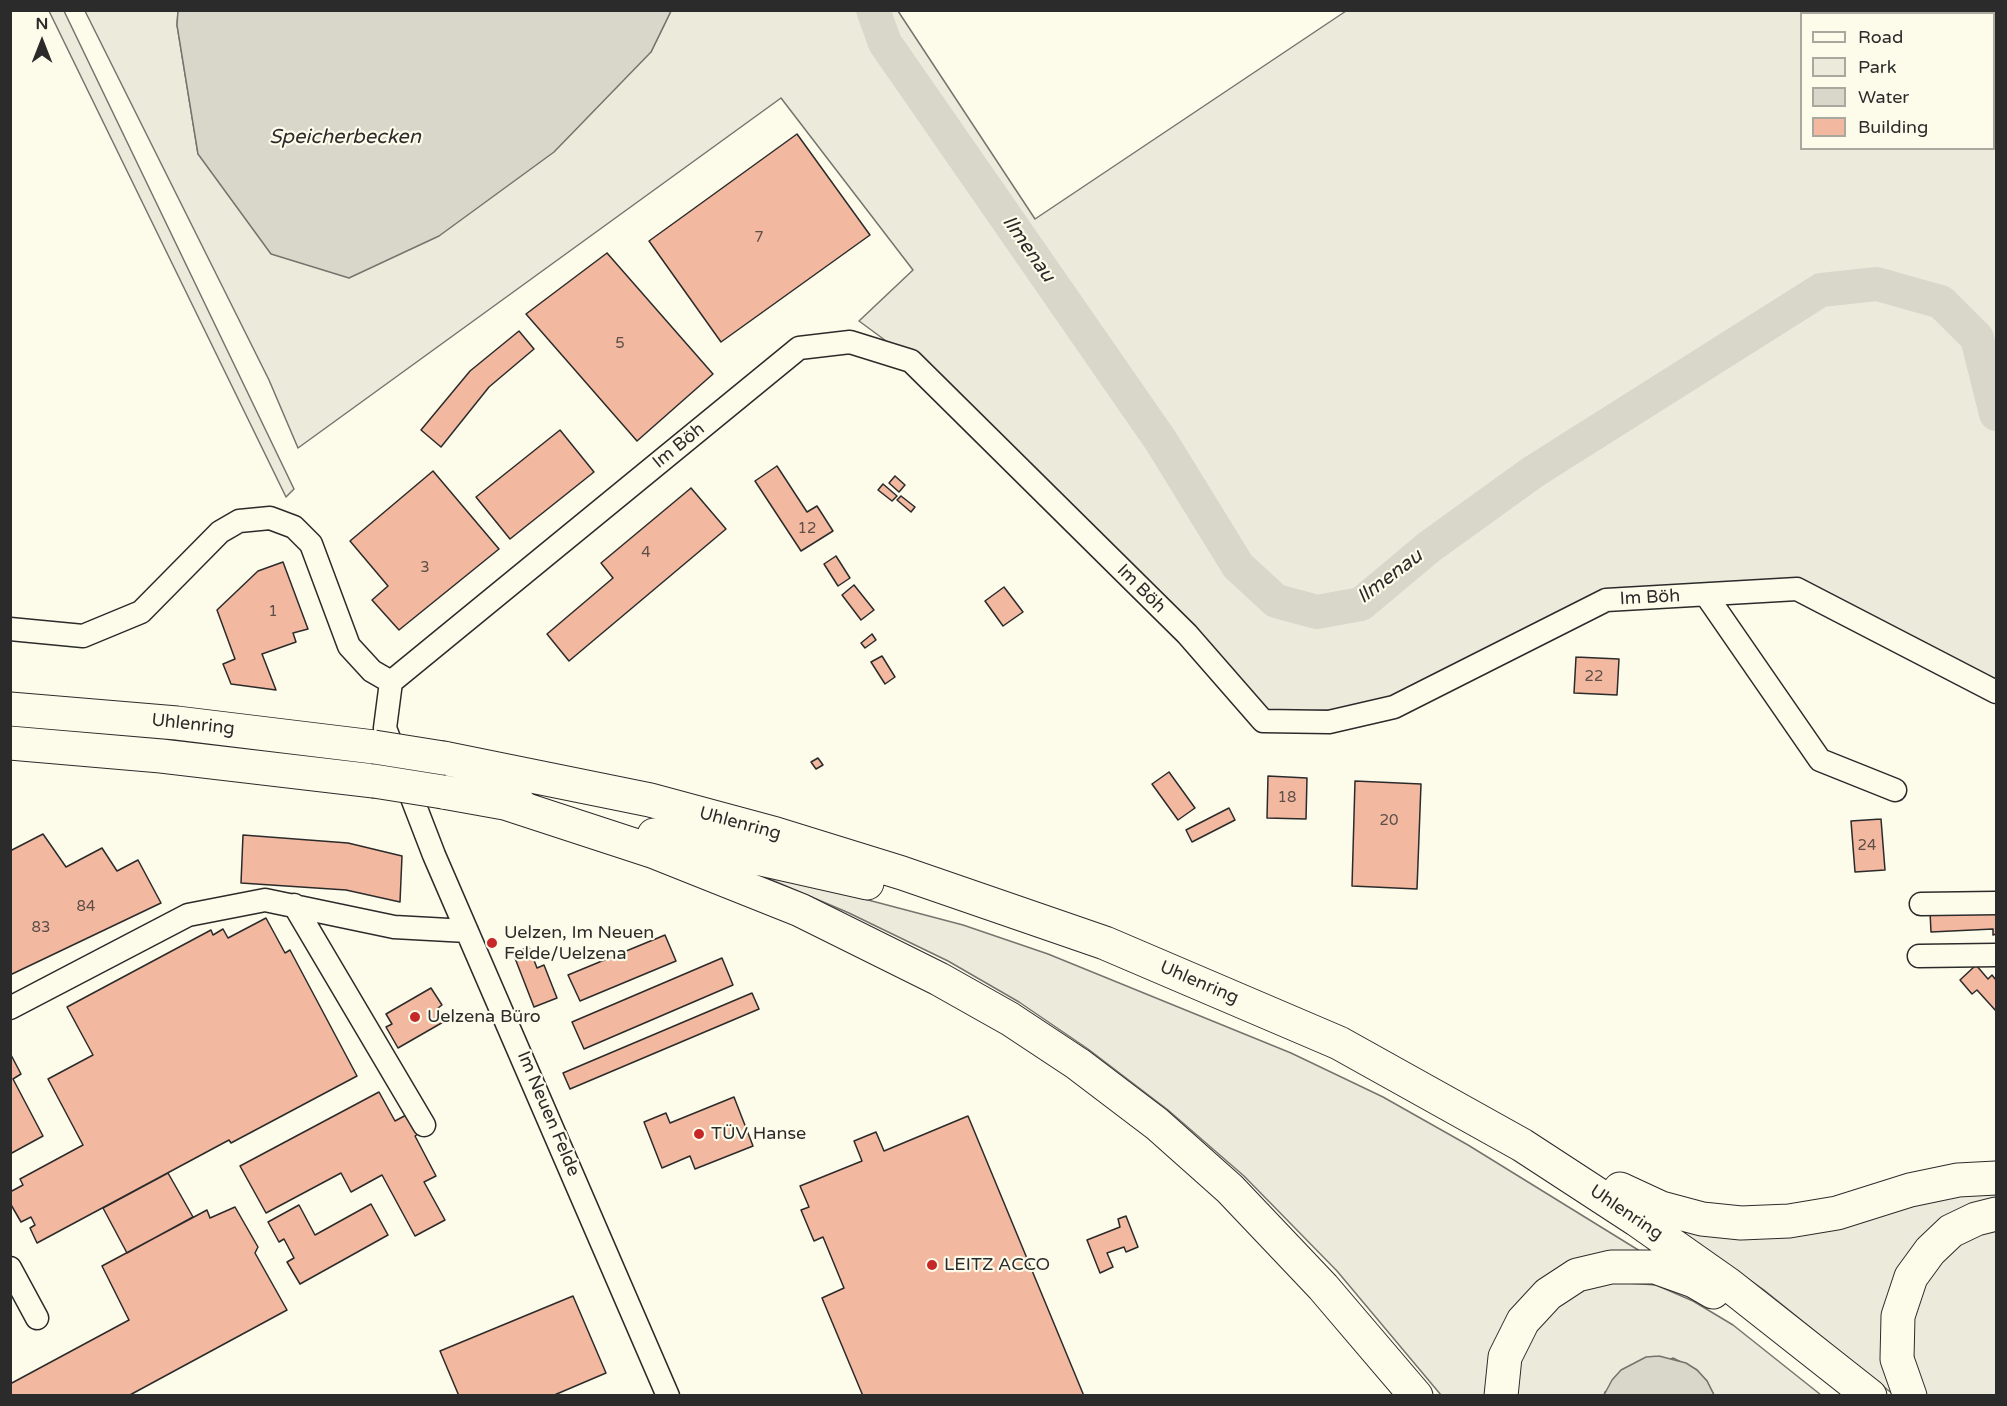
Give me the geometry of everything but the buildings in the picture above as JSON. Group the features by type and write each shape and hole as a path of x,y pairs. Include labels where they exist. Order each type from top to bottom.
{"highway":[{"name":"Uhlenring","path":"10,709 177,723 374,747 443,758 650,800 776,834 902,873 1106,943 1338,1043 1522,1145 1637,1220 1816,1352 1870,1395"},
{"name":"Uhlenring","path":"10,743 161,756 374,781 499,801"},
{"path":"499,801 802,867 1106,943"},
{"path":"499,801 652,851 800,910 939,979 1010,1018 1078,1064 1157,1124 1230,1189 1323,1287 1416,1395"},
{"path":"1522,1145 1532,1147 1661,1208 1702,1219 1741,1223 1789,1221 1837,1213 1920,1188 1958,1180 1996,1178"},
{"path":"1910,1395 1897,1359 1898,1317 1911,1277 1930,1251 1951,1231 1976,1219 1996,1214"},
{"path":"1501,1395 1506,1357 1523,1321 1548,1294 1577,1275 1611,1267 1655,1266 1694,1281 1816,1352"}],"street":[{"name":"Im Böh","path":"390,690 799,348 850,342 910,361 1186,634 1263,721 1329,722 1395,707 1606,600 1797,589 1996,692"},
{"path":"10,629 83,636 141,612 219,532 239,521 270,518 294,527 311,544 349,646 390,690"},
{"path":"1706,594 1820,760 1895,790"},
{"name":"Im Neuen Felde","path":"390,690 385,728 434,855 668,1395"},
{"path":"10,1008 188,915 265,900 294,904 394,927 467,931"},
{"path":"1922,904 1996,903"},
{"path":"294,904 424,1125"},
{"path":"1919,956 1996,955"},
{"path":"10,1268 37,1318"}],"green space":[{"path":"49,11 64,11 294,489 286,497"},
{"path":"85,11 178,11 177,25 198,154 651,52 671,11 898,11 1035,219 1346,11 1996,11 1996,684 1794,582 1604,595 1395,697 1331,710 1268,712 931,374 859,321 913,270 781,98 298,448 269,380"},
{"path":"739,866 963,925 1048,954 1291,1053 1383,1097 1468,1145 1648,1256 1573,1268 1492,1395 1441,1395 1337,1271 1244,1176 1168,1110 1088,1049 1019,1002 948,961 849,913"},
{"path":"1996,1188 1996,1205 1936,1232 1894,1395 1764,1290 1676,1228"},
{"path":"1996,1225 1996,1395 1921,1395 1906,1316 1938,1256"},
{"path":"1613,1282 1656,1285 1693,1301 1733,1325 1821,1395 1714,1395 1707,1381 1697,1370 1673,1358 1605,1392 1604,1395 1512,1396 1515,1360 1534,1327 1555,1305 1584,1290"}],"water":[{"name":"Speicherbecken","path":"671,10 651,52 554,152 439,236 349,278 271,254 198,154 177,25 178,11"},
{"path":"1659,1356 1686,1363 1697,1370 1707,1381 1714,1395 1604,1395 1612,1380 1621,1370 1646,1357"}],"waterway":[{"name":"Ilmenau","path":"873,10 885,43 1161,441 1238,566 1276,601 1317,612 1361,604 1429,547 1533,472 1821,290 1877,284 1941,302 1977,338 1996,414"}],"place":[{"name":"Uelzen, Im Neuen Felde/Uelzena","path":"492,943"},
{"name":"Uelzena Büro","path":"415,1017"},
{"name":"TÜV Hanse","path":"699,1134"},
{"name":"LEITZ ACCO","path":"932,1265"}]}
